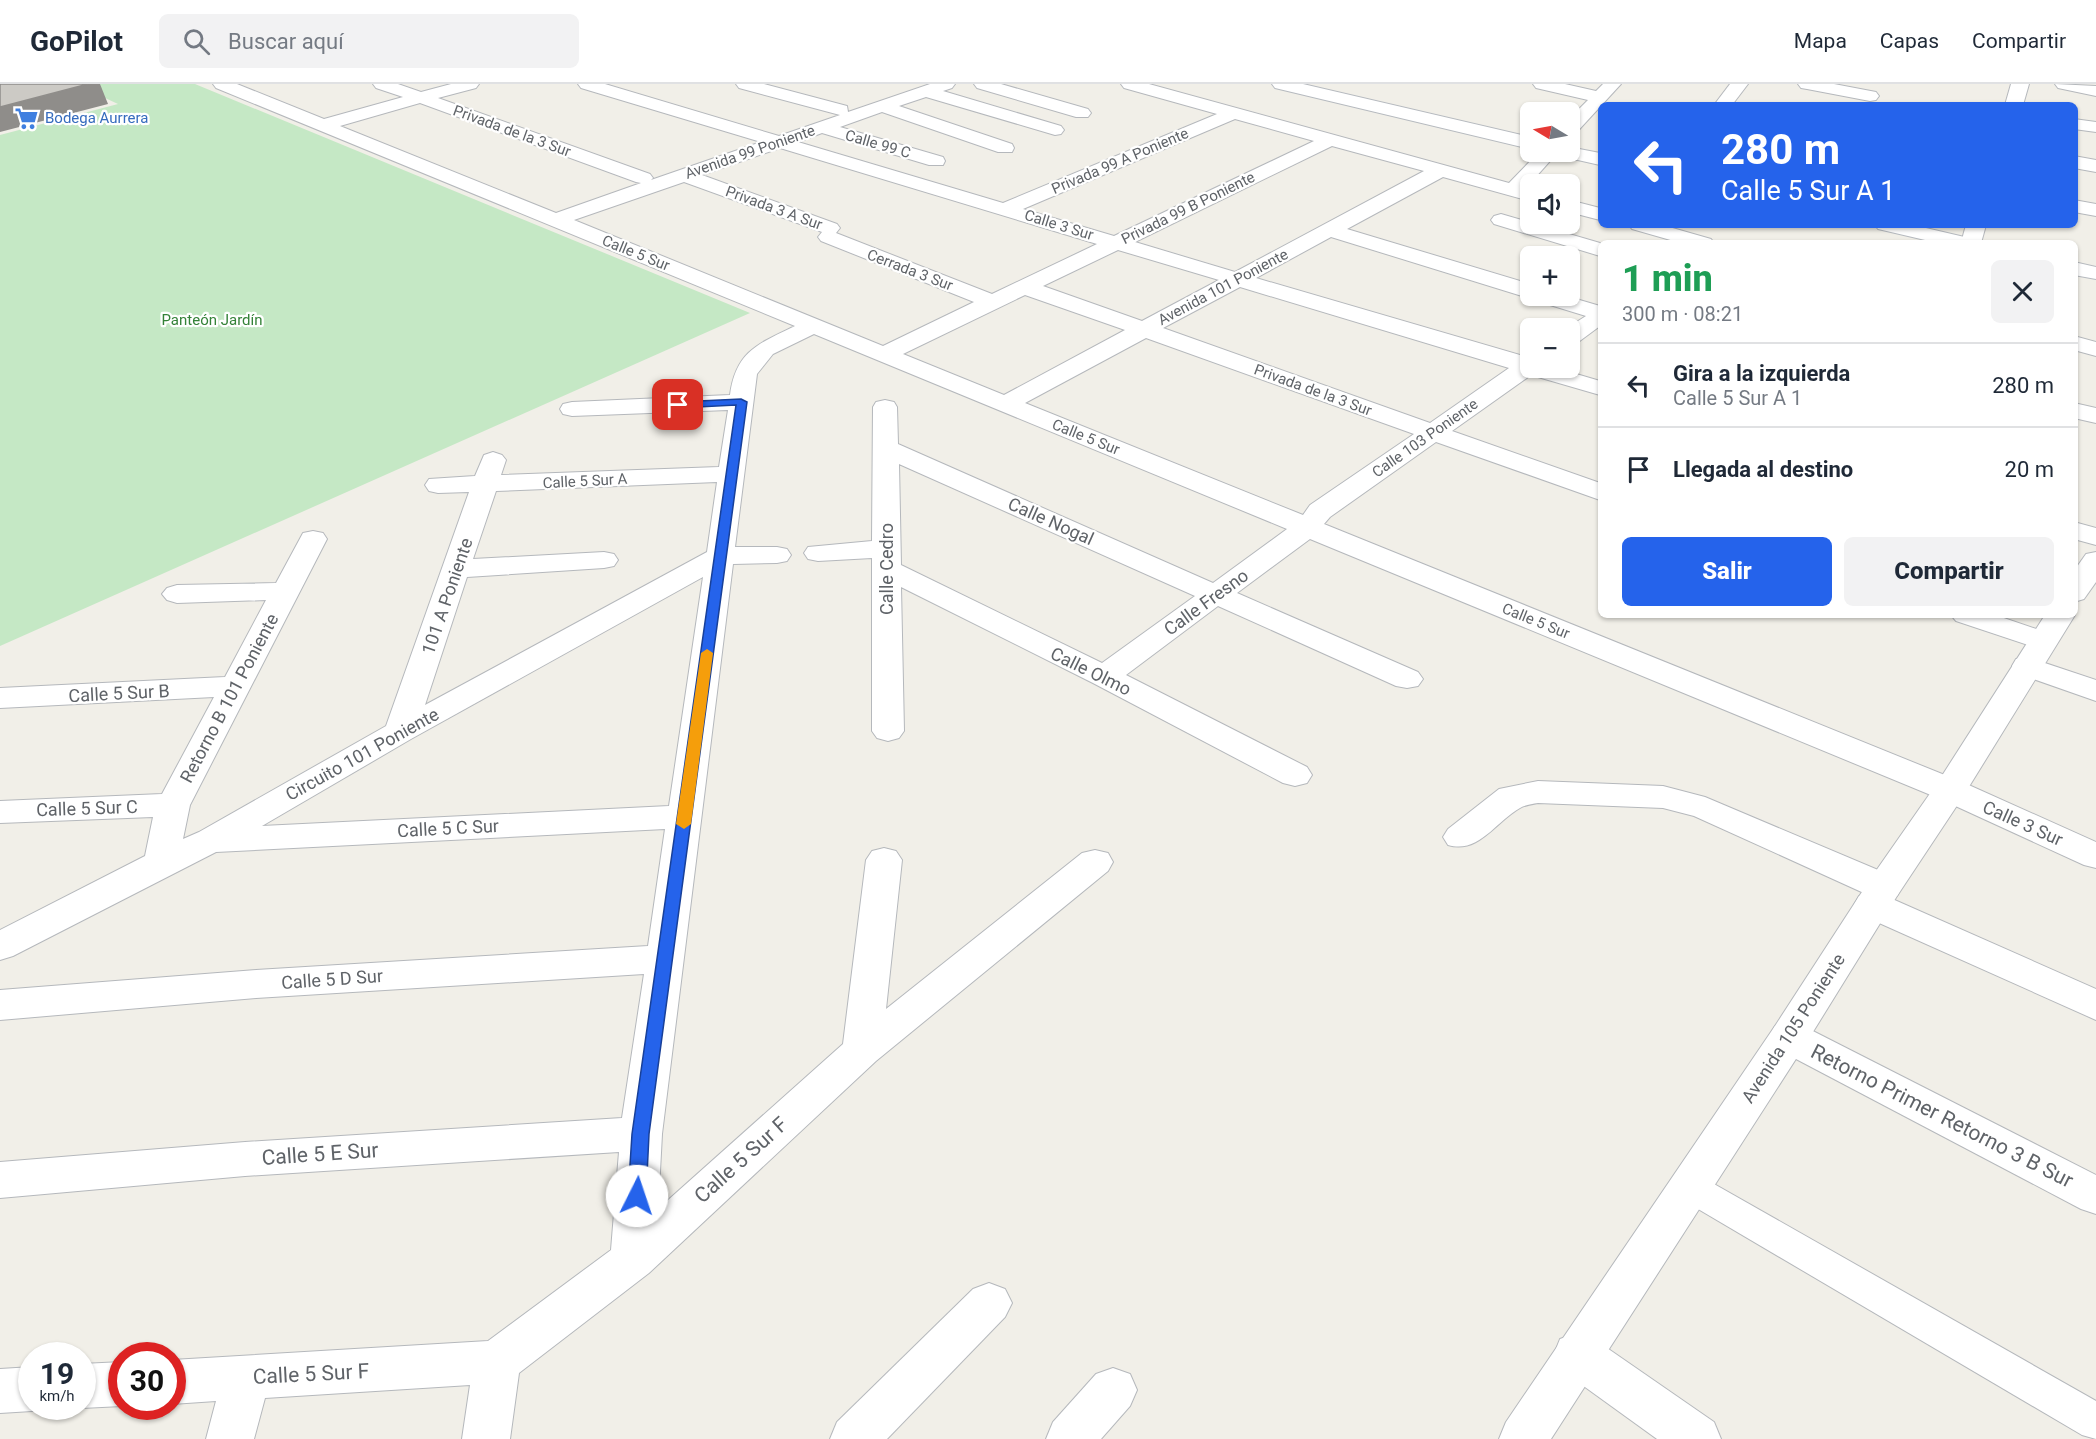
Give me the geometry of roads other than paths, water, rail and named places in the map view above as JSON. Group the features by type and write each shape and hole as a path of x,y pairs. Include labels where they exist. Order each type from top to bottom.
{"street":[{"name":"Calle 5 Sur","path":"222,84 1005,404 1304,519 1950,790"},
{"name":"Privada de la 3 Sur","path":"382,84 643,178"},
{"path":"323,125 470,84"},
{"name":"Calle 3 Sur","path":"587,84 1520,363"},
{"path":"745,84 841,110"},
{"name":"Avenida 99 Poniente","path":"547,217 684,175 841,110 915,86 946,84"},
{"path":"983,84 1082,113"},
{"path":"1130,84 1520,193"},
{"path":"1542,84 1599,97"},
{"path":"1580,118 1612,84"},
{"path":"1725,102 1739,84"},
{"path":"1807,84 1871,95"},
{"path":"2015,102 2020,84"},
{"path":"2064,84 2096,91"},
{"path":"1289,85 1520,141"},
{"path":"915,86 1055,130"},
{"name":"Avenida 99 Poniente","path":"547,217 643,178 772,139 821,127 881,106 915,86"},
{"path":"881,106 1005,148"},
{"name":"Privada 99 A Poniente","path":"1005,209 1234,113"},
{"path":"2078,125 2096,127"},
{"name":"Calle 99 C","path":"821,127 936,161"},
{"name":"Privada 99 B Poniente","path":"884,354 1330,140"},
{"path":"1580,155 1598,159"},
{"path":"2078,163 2096,166"},
{"name":"Avenida 101 Poniente","path":"1005,404 1441,170"},
{"name":"Privada 3 A Sur","path":"684,175 829,233"},
{"path":"2078,207 2096,210"},
{"path":"1580,209 1598,213"},
{"path":"1501,220 1598,249"},
{"path":"1654,228 1709,239"},
{"path":"1898,228 1952,240"},
{"path":"1330,230 1520,288"},
{"name":"Cerrada 3 Sur","path":"829,233 993,302"},
{"path":"2078,269 2096,273"},
{"name":"Privada de la 3 Sur","path":"1025,287 1598,491"},
{"path":"1576,306 1598,313"},
{"path":"633,1258 641,1134 746,361 788,315"},
{"path":"1580,329 1598,316"},
{"path":"572,410 746,361 765,349 814,326"},
{"path":"2078,344 2096,349"},
{"name":"Calle 103 Poniente","path":"1304,519 1520,373"},
{"name":"Calle 3 Sur","path":"1568,378 1598,387"},
{"name":"Calle Cedro","path":"885,408 888,731"},
{"path":"2078,411 2096,416"},
{"name":"Calle Nogal","path":"885,448 1407,679"},
{"name":"Calle 5 Sur A","path":"438,485 489,473 731,474"},
{"name":"101 A Poniente","path":"400,732 489,473"},
{"name":"Calle Fresno","path":"1092,670 1304,519"},
{"path":"2078,531 2096,537"},
{"name":"Retorno B 101 Poniente","path":"161,863 173,805 313,539"},
{"path":"818,553 886,559"},
{"path":"720,556 777,555"},
{"name":"Circuito 101 Poniente","path":"0,946 161,863 211,840 400,732 720,556"},
{"name":"Calle Olmo","path":"886,559 1092,670 1295,775"},
{"path":"456,569 604,560"},
{"path":"2078,587 2096,560"},
{"path":"177,594 284,591"},
{"path":"1975,618 2044,641 2096,692"},
{"name":"Avenida 105 Poniente","path":"1523,1439 1688,1186 1789,1037 2044,641"},
{"name":"Calle 5 Sur B","path":"0,698 237,686"},
{"name":"Calle 3 Sur","path":"1950,790 2096,856"},
{"path":"1460,837 1511,797 1538,792 1663,797 1705,808 2096,1005"},
{"name":"Calle 5 Sur C","path":"0,812 173,805"},
{"name":"Calle 5 C Sur","path":"211,840 685,817"},
{"path":"862,1050 884,860"},
{"name":"Calle 5 Sur F","path":"186,1381 497,1362 633,1258 862,1050 1095,862"},
{"name":"Calle 5 D Sur","path":"0,1005 256,984 665,958"},
{"name":"Retorno Primer Retorno 3 B Sur","path":"1789,1037 2096,1196"},
{"name":"Calle 5 E Sur","path":"0,1180 245,1159 641,1134"},
{"path":"1688,1186 2096,1422"},
{"path":"854,1439 990,1303"},
{"path":"1577,1354 1697,1439"},
{"path":"486,1439 497,1362"},
{"path":"230,1439 248,1377"},
{"path":"0,1391 18,1390"},
{"path":"1070,1439 1113,1390"}],"place":[{"name":"Bodega Aurrera","path":"27,118"}],"park label":[{"name":"Panteón Jardín","path":"212,320"}]}
